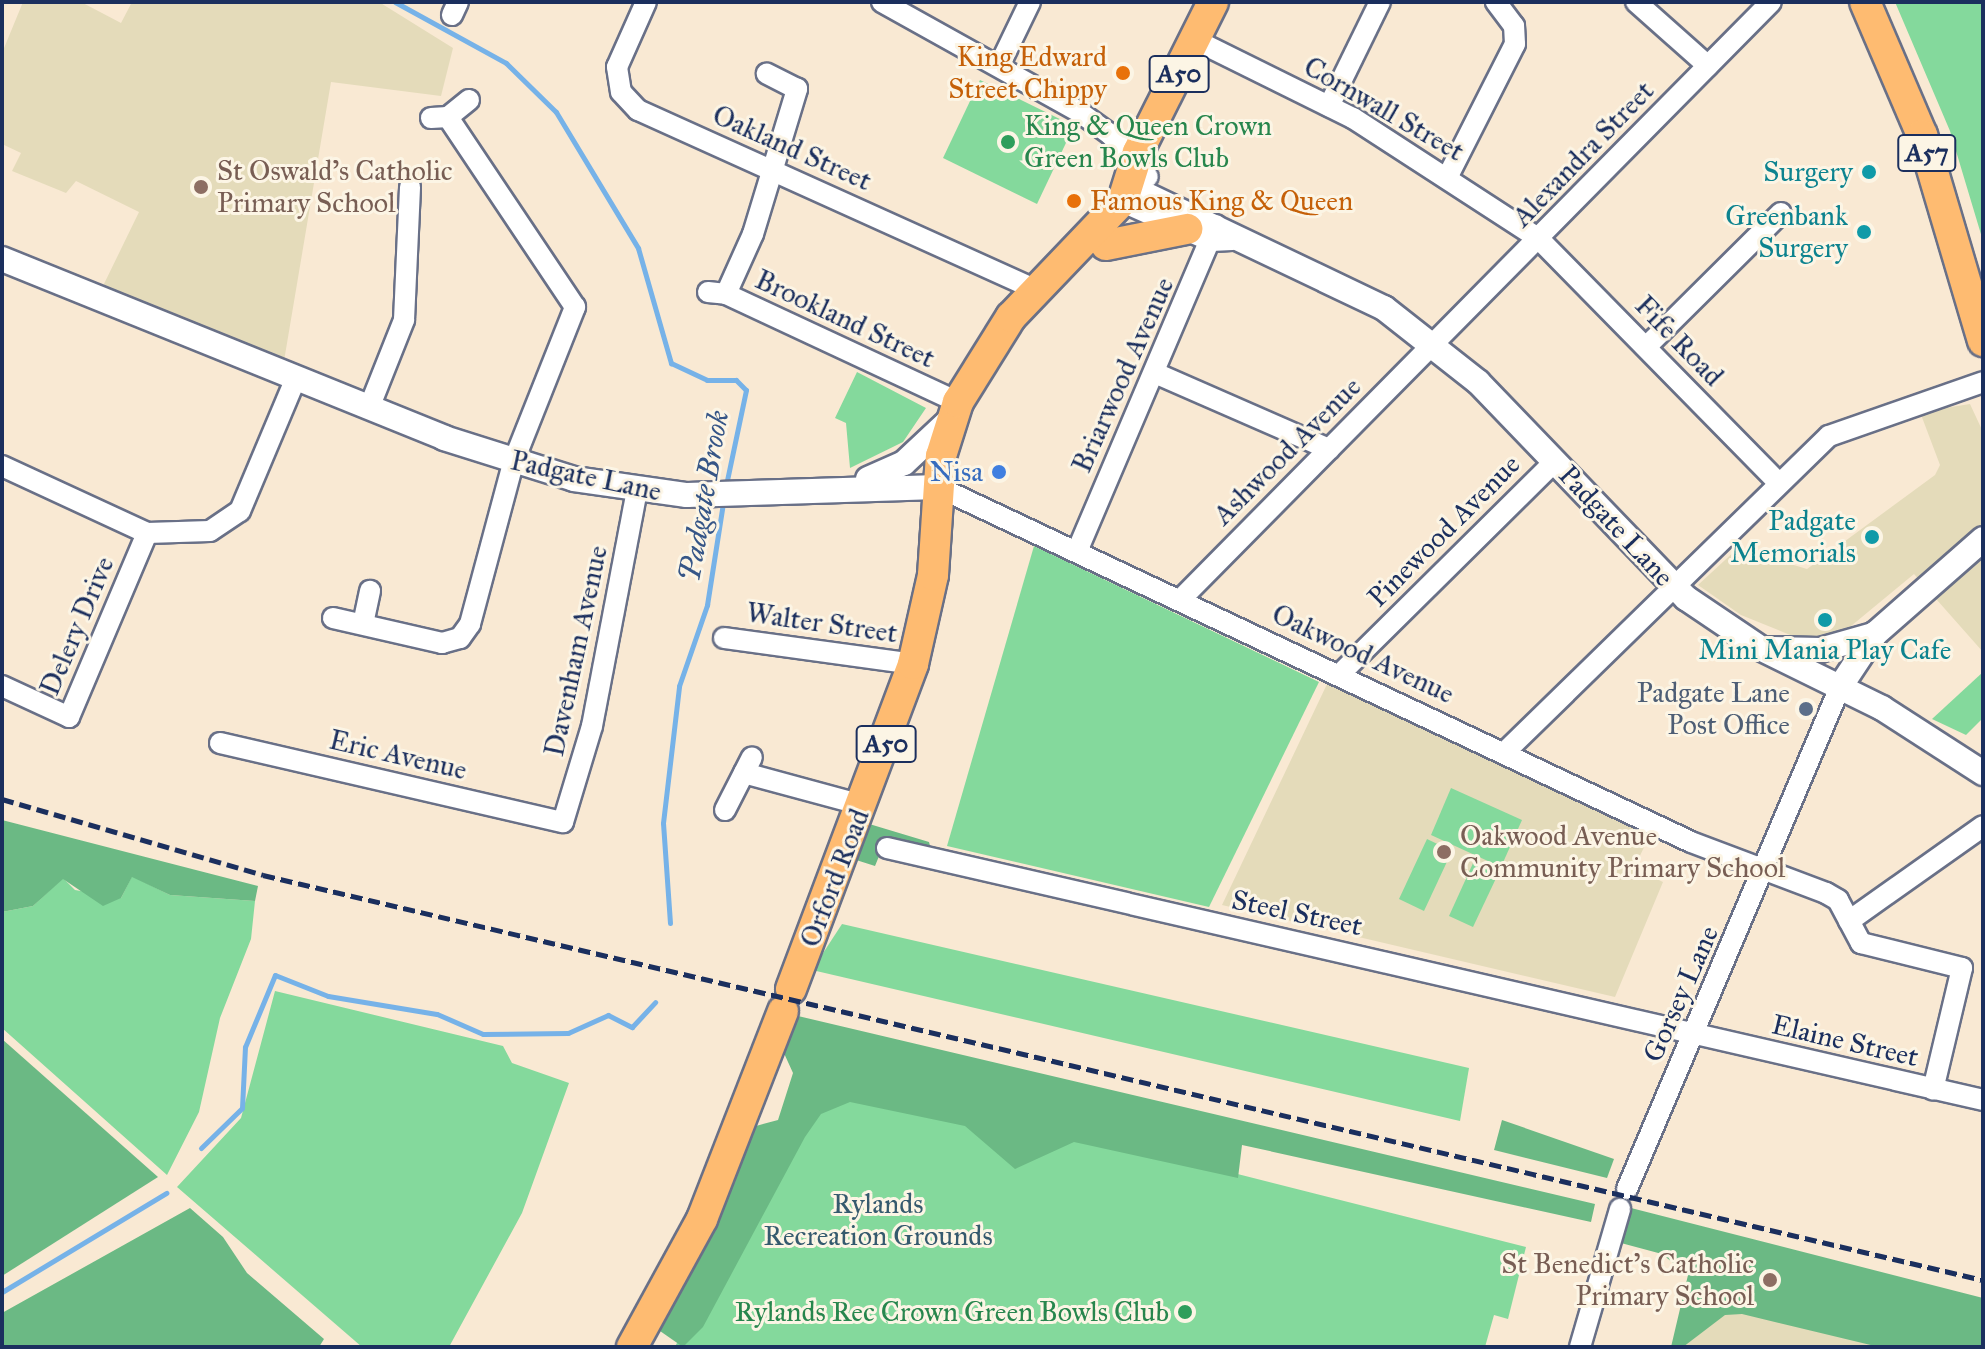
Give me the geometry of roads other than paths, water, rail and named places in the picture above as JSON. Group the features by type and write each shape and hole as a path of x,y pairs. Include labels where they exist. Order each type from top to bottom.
{"main road":[{"name":"A50","path":"1067,259 1106,245 1137,181 1213,2"},
{"name":"A57","path":"1865,2 1922,135 1983,341"},
{"name":"A50","path":"938,487 954,410 1034,289 1067,259 1137,181"},
{"path":"1106,245 1212,232"},
{"name":"Orford Road","path":"632,1347 702,1219 863,805 913,664 933,575 938,487"}],"street":[{"name":"Oakland Street","path":"646,2 617,67 628,102 1034,289"},
{"path":"882,2 1001,62 1110,134 1137,181"},
{"path":"1001,62 1030,2"},
{"path":"1329,106 1380,2"},
{"path":"1448,176 1515,44 1511,18 1496,2"},
{"path":"1636,2 1708,66"},
{"name":"Alexandra Street","path":"1434,345 1771,2"},
{"name":"Cornwall Street","path":"1195,40 1329,106 1448,176 1539,239"},
{"path":"767,74 797,89 769,169"},
{"path":"333,618 442,643 460,638 470,624 513,463 575,307 439,118 469,100"},
{"name":"Brookland Street","path":"769,169 717,293 954,410"},
{"name":"Padgate Lane","path":"1137,181 1212,232 1346,288 1434,345 1555,461 1673,588 1760,648 1840,687 1983,773"},
{"path":"369,408 404,320 410,187"},
{"path":"1646,347 1781,213"},
{"name":"Briarwood Avenue","path":"1078,549 1212,232"},
{"name":"Fife Road","path":"1539,239 1779,483"},
{"name":"Padgate Lane","path":"2,259 513,463 637,491 724,496 843,488 938,487"},
{"name":"Ashwood Avenue","path":"1181,599 1434,345"},
{"path":"1155,373 1329,449"},
{"name":"Delery Drive","path":"2,466 147,533 210,531 240,511 296,378"},
{"path":"1504,753 1779,483 1842,429 1983,382"},
{"path":"843,488 904,463 954,410"},
{"name":"Pinewood Avenue","path":"1339,675 1555,461"},
{"name":"Oakwood Avenue","path":"938,487 1078,549 1504,753 1838,900 1861,943 1962,968 1933,1090"},
{"name":"Davenham Avenue","path":"563,822 592,726 637,491"},
{"name":"Delery Drive","path":"2,686 69,717 147,533"},
{"path":"1840,687 1875,634 1983,539"},
{"path":"363,624 370,591"},
{"path":"1760,648 1820,650 1875,634"},
{"name":"Walter Street","path":"724,638 913,664"},
{"name":"Gorsey Lane","path":"1627,1189 1695,1035 1840,687"},
{"name":"Eric Avenue","path":"220,743 563,822"},
{"path":"725,810 748,765 863,805"},
{"path":"1849,921 1983,826"},
{"name":"Steel Street","path":"887,848 1695,1035"},
{"name":"Elaine Street","path":"1695,1035 1983,1100"},
{"path":"1580,1347 1620,1209"}],"waterway":[{"name":"Padgate Brook","path":"395,2 506,63 556,112 638,248 671,363 707,380 736,380 746,390 726,485"},
{"name":"Padgate Brook","path":"670,923 663,823 679,686 707,605 723,503"},
{"name":"Padgate Brook","path":"201,1148 242,1108 245,1047 275,975 328,996 437,1014 483,1034 568,1033 608,1015 632,1027 655,1002"},
{"name":"Padgate Brook","path":"2,1292 166,1193"}],"railway":[{"path":"2,799 263,875 1983,1280"}],"place":[{"name":"King Edward Street Chippy","path":"1123,73"},
{"name":"King & Queen Crown Green Bowls Club","path":"1008,142"},
{"name":"Surgery","path":"1869,172"},
{"name":"St Oswald's Catholic Primary School","path":"201,187"},
{"name":"Famous King & Queen","path":"1074,201"},
{"name":"Greenbank Surgery","path":"1864,232"},
{"name":"Nisa","path":"999,472"},
{"name":"Padgate Memorials","path":"1872,537"},
{"name":"Mini Mania Play Cafe","path":"1825,620"},
{"name":"Padgate Lane Post Office","path":"1806,709"},
{"name":"Oakwood Avenue Community Primary School","path":"1444,852"},
{"name":"St Benedict's Catholic Primary School","path":"1770,1280"},
{"name":"Rylands Rec Crown Green Bowls Club","path":"1185,1312"}],"park label":[{"name":"Rylands Recreation Grounds","path":"878,1220"}]}
